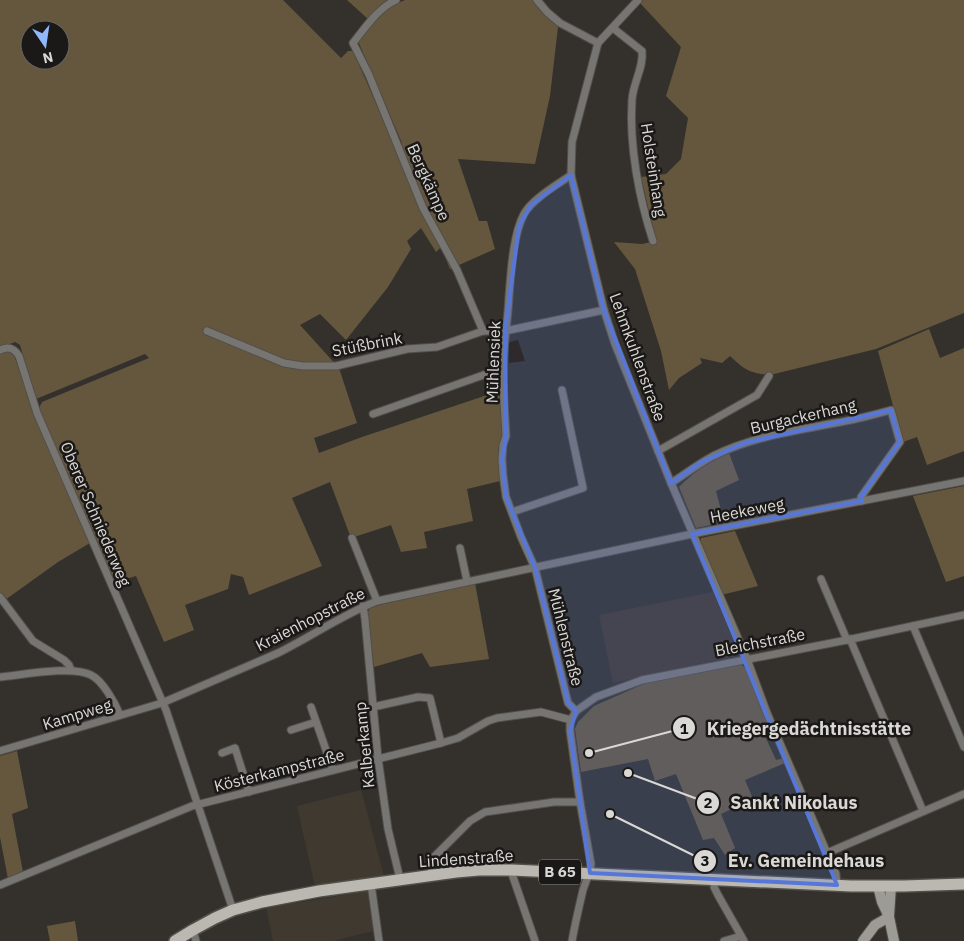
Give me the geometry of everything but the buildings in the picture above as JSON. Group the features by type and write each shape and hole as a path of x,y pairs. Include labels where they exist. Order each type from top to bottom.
{"main road":[{"name":"Lindenstraße","path":"194,935 215,918 233,910 262,902 400,879 479,870 837,885 964,884"},
{"path":"878,886 894,941"},
{"path":"888,917 891,886"},
{"path":"863,941 875,925 888,917"},
{"name":"B 65","path":"175,941 194,935"}],"street":[{"name":"Bergkämpe","path":"396,0 375,16 353,43 369,75 423,208 457,270 483,332"},
{"path":"537,0 547,12 560,22 598,43 638,0"},
{"name":"Holsteinhang","path":"613,28 642,51 632,100 632,127 634,156 641,201 653,241"},
{"name":"Lehmkuhlenstraße","path":"598,43 572,142 571,175 604,310 618,352 671,483 747,659 767,713 836,874 837,885"},
{"name":"Mühlensiek","path":"535,568 520,537 506,497 503,475 506,436 503,372 505,331 512,260 519,226 524,214 531,205 571,175"},
{"name":"Stüßbrink","path":"207,331 284,363 303,366 336,366 408,349 437,347 483,332 505,331 604,310"},
{"name":"Oberer Schniederweg","path":"0,350 12,348 19,356 37,413 162,702"},
{"path":"373,414 492,372 503,372"},
{"path":"658,451 757,396 769,376"},
{"path":"512,512 583,488 562,390"},
{"name":"Burgackerhang","path":"671,483 715,455 744,444 783,432 837,423 891,410 900,442 861,497 862,501"},
{"name":"Heekeweg","path":"535,568 692,534 964,481"},
{"path":"352,538 376,601"},
{"path":"460,548 467,581"},
{"name":"Kraienhopstraße","path":"162,702 278,653 363,606 376,601 535,568"},
{"name":"Mühlenstraße","path":"535,568 568,703 576,711"},
{"path":"821,579 923,811"},
{"path":"0,597 33,640 64,660 71,670"},
{"name":"Kalberkamp","path":"363,606 378,758 388,829 400,879"},
{"name":"Bleichstraße","path":"571,720 576,711 596,697 642,680 964,615"},
{"path":"913,626 964,747"},
{"path":"0,678 71,670 84,672 96,679 116,705 120,715"},
{"path":"373,707 418,697 430,698 441,743"},
{"path":"162,702 233,910"},
{"name":"Kampweg","path":"0,751 162,702"},
{"path":"311,707 333,770"},
{"name":"Kösterkampstraße","path":"0,885 198,804 441,743 458,738 496,718 541,712 571,720"},
{"path":"571,720 570,731 591,864 590,874 577,912 572,941"},
{"path":"291,730 316,722"},
{"path":"222,753 235,748 249,792"},
{"path":"827,853 964,794"},
{"path":"432,875 432,859 470,820 479,814 490,810 554,802 580,802"},
{"path":"512,870 535,941"},
{"path":"714,880 714,887 743,939 724,941"},
{"path":"370,884 379,941"}],"highlighted area":[{"path":"571,175 604,310 671,483 701,462 744,443 891,410 900,442 861,497 862,501 692,534 837,885 590,873 570,731 576,711 568,703 535,568 506,497 502,459 506,436 505,331 519,226 531,205"}],"shaded area":[{"path":"0,0 283,0 341,58 348,51 353,51 395,147 402,143 358,41 377,19 393,5 405,0 535,0 558,27 550,96 535,164 458,159 479,221 487,221 495,249 450,269 441,247 436,252 421,228 407,241 411,249 388,287 346,340 320,314 300,325 339,368 357,423 314,438 319,453 499,391 503,436 498,449 500,481 467,489 473,521 424,532 427,548 401,552 391,525 351,538 330,482 292,498 322,566 249,595 243,577 231,574 228,589 185,605 194,630 164,642 136,576 112,583 38,410 42,402 149,358 145,354 36,399 20,345 15,342 0,348"},
{"path":"347,0 387,0 368,19"},
{"path":"643,0 964,0 964,313 876,349 770,375 748,370 730,356 722,363 700,358 702,363 679,378 669,390 661,351 635,269 614,242 642,244 656,241 641,177 666,174 681,159 688,118 666,96 681,47 640,3"},
{"path":"929,329 940,358 964,348 964,451 927,465 917,437 903,442 878,351"},
{"path":"518,340 525,361 509,363 509,342"},
{"path":"10,351 14,355 31,404 90,543 58,562 5,600 0,593 0,353"},
{"path":"729,453 739,480 716,491 724,522 696,528 679,487 702,467"},
{"path":"964,486 964,576 946,582 913,496"},
{"path":"735,531 758,586 721,595 700,543 701,538"},
{"path":"475,583 489,659 430,667 422,653 374,667 367,613 371,607"},
{"path":"713,592 738,650 736,656 613,683 599,615"},
{"path":"740,664 745,667 772,730 764,734 776,760 784,758 785,763 745,780 753,799 721,814 735,848 725,855 714,838 703,840 676,774 655,781 648,759 581,772 575,729 578,722 594,706 648,682"},
{"path":"17,751 28,808 12,814 23,872 8,879 0,837 0,756"},
{"path":"361,790 384,876 315,886 297,806"},
{"path":"368,891 373,931 333,941 273,941 266,907"},
{"path":"75,921 78,941 50,941 47,926"}],"place":[{"name":"Kriegergedächtnisstätte","path":"589,753"},
{"name":"Sankt Nikolaus","path":"628,773"},
{"name":"Ev. Gemeindehaus","path":"610,814"}]}
